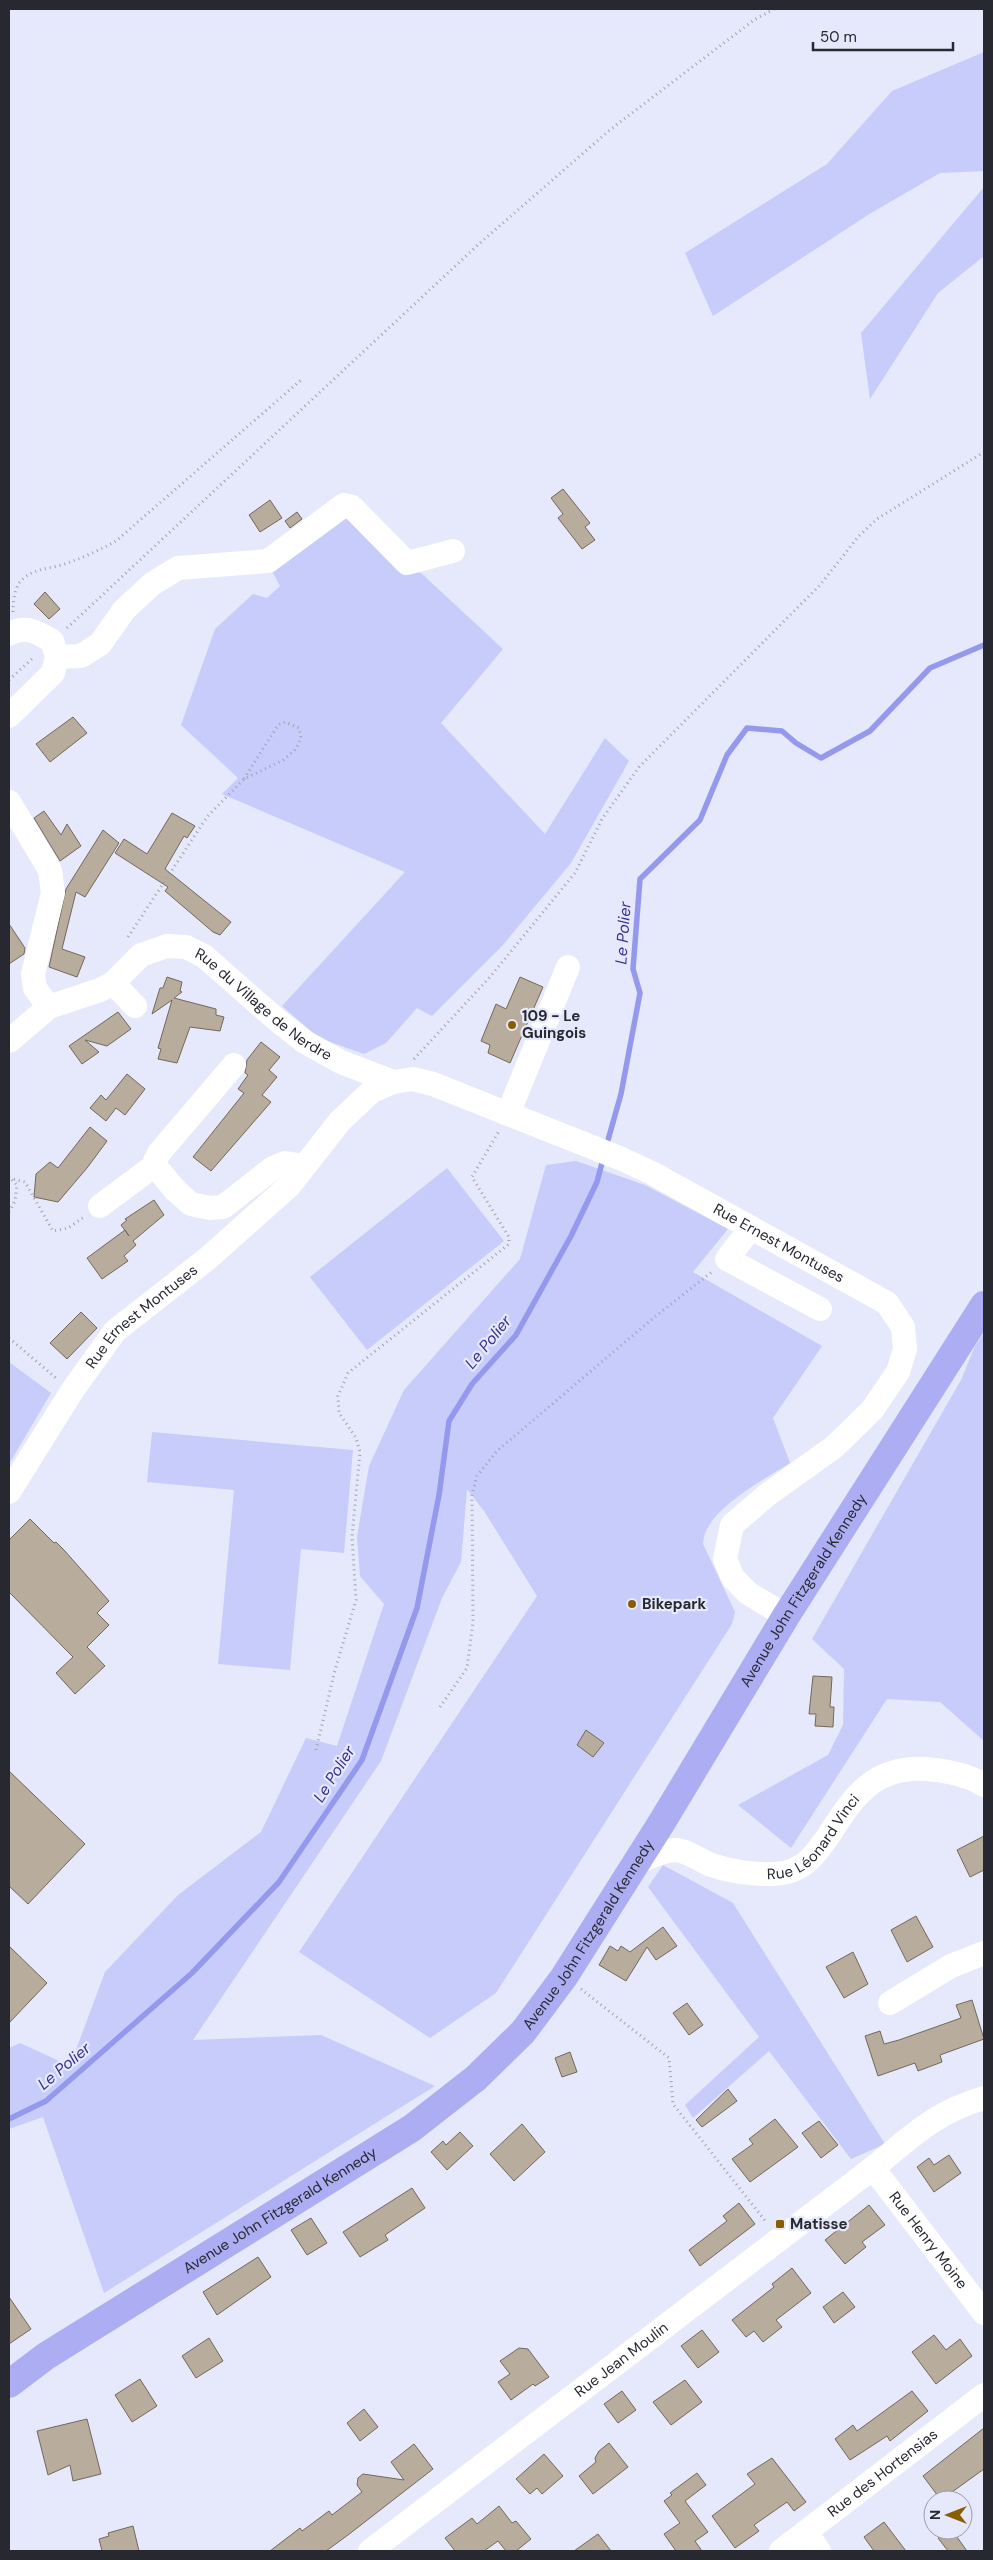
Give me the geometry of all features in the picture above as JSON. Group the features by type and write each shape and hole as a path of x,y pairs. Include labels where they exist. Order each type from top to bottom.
{"main road":[{"name":"Avenue John Fitzgerald Kennedy","path":"9,2384 46,2356 442,2107 476,2078 523,2032 564,1977 662,1822 786,1616 984,1305"}],"street":[{"path":"10,633 17,629 33,630 54,649 81,656 100,644 124,610 152,584 178,568 268,561 344,505 352,506 407,563 453,552"},
{"path":"9,716 53,673 54,649"},
{"path":"9,802 50,870 53,893 33,974 34,988 48,1006"},
{"name":"Rue du Village de Nerdre","path":"9,1041 48,1006 100,990 113,983 141,955 167,946 186,947 204,956 276,1020 305,1042 341,1062 393,1082"},
{"path":"508,1114 568,967"},
{"path":"113,983 134,1006"},
{"path":"234,1065 159,1153 155,1161 156,1167 176,1191 191,1204 210,1208 223,1207 273,1168 285,1163 304,1166"},
{"name":"Rue Ernest Montuses","path":"9,1492 72,1391 115,1332 207,1259 289,1186 346,1115 372,1091 393,1082 413,1080 433,1084 622,1159 887,1303 902,1327 905,1349 898,1372 872,1410 834,1447 767,1496 732,1526 725,1559 733,1578 748,1594 786,1616"},
{"path":"100,1206 147,1170 156,1167"},
{"path":"751,1228 727,1259 820,1309"},
{"name":"Rue Léonard Vinci","path":"634,1864 656,1854 678,1850 711,1865 760,1875 790,1872 807,1864 862,1789 884,1775 906,1768 939,1770 977,1781 984,1786"},
{"path":"890,2003 950,1966 984,1953"},
{"name":"Rue Jean Moulin","path":"370,2551 873,2168 933,2119 962,2105 984,2098"},
{"name":"Rue Henry Moine","path":"873,2168 984,2313"},
{"name":"Rue des Hortensias","path":"781,2551 984,2395"},
{"path":"806,2532 819,2551"}],"path":[{"path":"9,680 54,649 480,243 538,192 611,128 754,20 774,9"},
{"path":"10,633 13,599 19,583 28,575 40,568 58,566 96,552 116,541 301,380"},
{"path":"393,1082 490,976 575,873 602,819 639,767 820,585 858,536 877,519 984,452"},
{"path":"127,939 207,817 244,779 278,725 285,722 299,728 300,739 296,749 283,760 244,779"},
{"path":"316,1750 335,1670 356,1600 352,1537 360,1452 356,1438 339,1413 338,1396 348,1373 509,1244 509,1237 472,1177 508,1114"},
{"path":"9,1178 25,1182 53,1231 68,1228 100,1206"},
{"path":"9,1178 17,1185 15,1201 9,1212"},
{"path":"440,1707 468,1668 473,1622 472,1495 477,1476 497,1451 651,1320 727,1259"},
{"path":"9,1338 72,1391"},
{"path":"564,1977 599,2002 669,2058 673,2104 780,2239"}],"shaded area":[{"path":"984,52 984,171 940,173 871,213 713,316 685,253 827,164 892,91"},
{"path":"984,187 984,256 938,293 870,399 861,333"},
{"path":"343,517 356,523 401,569 421,573 503,649 441,723 545,834 605,738 629,761 571,863 502,946 432,1016 417,1008 386,1043 364,1054 319,1038 282,1006 405,872 222,794 238,778 181,725 215,629 253,594 267,598 280,586 272,571"},
{"path":"576,1161 645,1185 728,1229 693,1272 822,1346 773,1418 790,1463 737,1497 713,1520 706,1532 703,1544 735,1612 732,1624 496,1993 430,2038 299,1952 537,1596 484,1511 467,1489 461,1562 442,1598 381,1761 193,2040 321,2035 435,2086 104,2293 43,2117 9,2129 9,2048 20,2043 70,2066 105,1972 178,1895 261,1832 306,1738 337,1746 384,1604 360,1576 357,1537 369,1466 404,1390 520,1259 546,1165"},
{"path":"447,1168 504,1241 367,1350 310,1277"},
{"path":"984,1333 984,1741 940,1702 887,1699 791,1848 738,1805 828,1755 843,1725 844,1669 812,1639 961,1380 975,1346"},
{"path":"9,1362 51,1393 9,1464"},
{"path":"152,1432 353,1450 344,1553 301,1549 290,1670 218,1664 234,1490 147,1482"},
{"path":"663,1865 733,1903 885,2144 851,2159 769,2051 693,2118 685,2105 759,2037 648,1887"}],"building":[{"path":"563,489 590,523 585,527 595,540 582,549 558,518 563,514 551,498"},
{"path":"270,500 282,518 260,532 249,515"},
{"path":"297,512 302,519 290,528 285,521"},
{"path":"45,592 60,609 49,619 34,604"},
{"path":"73,717 87,733 50,762 36,744"},
{"path":"44,811 61,835 67,824 81,846 60,861 34,818"},
{"path":"172,813 195,826 187,838 184,836 165,869 231,922 220,935 213,932 165,891 168,887 115,853 124,839 147,854"},
{"path":"103,830 119,843 85,897 76,892 62,949 85,957 77,977 49,967 66,889"},
{"path":"9,924 25,948 24,954 9,964"},
{"path":"167,977 182,982 180,991 182,992 174,998 216,1009 216,1015 224,1017 220,1031 190,1027 177,1063 158,1059 161,1049 158,1048 172,1000 152,1014 160,988 163,988"},
{"path":"520,977 543,987 510,1063 488,1053 490,1045 481,1041 496,1004 506,1009"},
{"path":"118,1012 131,1029 107,1046 85,1040 99,1052 82,1064 69,1046"},
{"path":"261,1042 280,1057 269,1070 277,1077 262,1095 271,1102 211,1171 193,1157 244,1093 238,1089 248,1075 245,1073 247,1060"},
{"path":"127,1074 145,1089 125,1115 116,1108 106,1121 90,1108 101,1095 106,1100"},
{"path":"90,1127 107,1141 87,1168 58,1202 34,1197 36,1174 50,1162 58,1168"},
{"path":"154,1200 164,1215 133,1241 136,1245 124,1256 128,1261 102,1279 87,1258 125,1230 121,1225 127,1220 125,1219"},
{"path":"81,1312 97,1328 67,1359 50,1343"},
{"path":"30,1519 54,1543 56,1542 64,1550 109,1601 97,1613 109,1625 87,1647 105,1666 75,1694 56,1673 73,1657 9,1592 9,1540"},
{"path":"813,1676 832,1677 830,1707 834,1707 833,1727 815,1726 816,1714 809,1714"},
{"path":"586,1730 604,1743 593,1757 577,1745"},
{"path":"9,1771 85,1844 28,1904 9,1886"},
{"path":"984,1836 984,1870 970,1877 957,1850"},
{"path":"916,1916 933,1947 907,1962 891,1930"},
{"path":"663,1927 677,1946 656,1960 647,1947 626,1981 599,1965 610,1946 618,1951 621,1946 630,1952"},
{"path":"9,1946 47,1983 9,2023"},
{"path":"853,1952 868,1984 844,1998 826,1967"},
{"path":"972,2000 984,2039 940,2055 942,2062 918,2071 915,2063 878,2076 865,2036 880,2031 884,2044 899,2040 961,2018 956,2005"},
{"path":"687,2003 703,2025 689,2035 673,2013"},
{"path":"570,2052 577,2072 562,2077 555,2058"},
{"path":"728,2089 737,2101 702,2127 696,2120"},
{"path":"775,2119 798,2147 750,2182 732,2159 753,2144 749,2139"},
{"path":"819,2121 838,2145 821,2158 802,2133"},
{"path":"522,2124 545,2152 514,2181 490,2154"},
{"path":"460,2132 473,2146 447,2170 431,2152 443,2141 446,2145"},
{"path":"949,2155 961,2173 934,2192 917,2167 929,2158 934,2165"},
{"path":"412,2188 425,2208 385,2235 388,2240 360,2257 343,2232"},
{"path":"739,2203 755,2224 700,2266 689,2250 727,2221 723,2216"},
{"path":"869,2205 885,2225 862,2242 866,2247 845,2264 825,2240"},
{"path":"311,2218 327,2243 307,2255 291,2230"},
{"path":"258,2257 271,2277 217,2315 203,2292"},
{"path":"792,2268 811,2293 776,2320 782,2327 763,2342 754,2331 746,2337 732,2320 774,2287 772,2284"},
{"path":"843,2292 855,2307 834,2323 823,2307"},
{"path":"9,2297 31,2329 9,2344"},
{"path":"702,2330 719,2352 698,2368 681,2346"},
{"path":"934,2335 946,2350 960,2339 972,2356 936,2384 912,2352"},
{"path":"209,2338 223,2361 196,2378 182,2356"},
{"path":"519,2348 528,2349 549,2377 535,2386 533,2384 511,2400 498,2382 510,2374 500,2361"},
{"path":"140,2379 157,2406 132,2422 115,2395"},
{"path":"685,2380 702,2402 671,2425 653,2402"},
{"path":"622,2391 636,2410 618,2423 604,2404"},
{"path":"912,2391 928,2411 890,2441 887,2436 850,2460 835,2439 853,2425 857,2431"},
{"path":"364,2409 378,2427 360,2441 347,2423"},
{"path":"87,2419 101,2474 73,2481 70,2465 48,2475 37,2431"},
{"path":"984,2428 984,2469 955,2490 934,2490 923,2476"},
{"path":"609,2443 628,2467 593,2494 579,2476 596,2462 595,2458 599,2451"},
{"path":"414,2444 433,2469 348,2535 326,2551 270,2551 300,2528 302,2531 329,2511 332,2515 362,2492 357,2485 358,2478 363,2474 404,2480 391,2462"},
{"path":"544,2454 563,2476 542,2494 537,2488 530,2494 516,2479"},
{"path":"772,2458 806,2502 794,2511 787,2502 754,2525 759,2531 735,2548 712,2516 755,2484 747,2474"},
{"path":"697,2473 706,2485 685,2501 708,2532 695,2541 702,2551 676,2551 664,2534 680,2523 664,2501 672,2495 670,2493"},
{"path":"499,2506 512,2523 516,2521 531,2539 516,2551 506,2551 498,2541 484,2551 455,2551 445,2538 472,2518 477,2524"},
{"path":"884,2522 906,2551 874,2551 864,2537"},
{"path":"133,2526 139,2551 102,2551 99,2539 109,2536 108,2533"},
{"path":"598,2534 611,2551 574,2551"},
{"path":"940,2540 959,2540 967,2551 948,2551"}],"waterway":[{"name":"Le Polier","path":"606,1147 621,1094 640,993 633,969 640,879 700,820 727,755 747,728 782,731 796,743 821,758 870,731 930,668 984,645"},
{"name":"Le Polier","path":"9,2119 46,2101 192,1973 279,1882 362,1760 417,1608 439,1495 449,1421 472,1384 516,1335 571,1236 597,1182 603,1159"}],"place":[{"name":"109 - Le Guingois","path":"512,1025"},
{"name":"Bikepark","path":"632,1604"},
{"name":"Matisse","path":"780,2224"}]}
